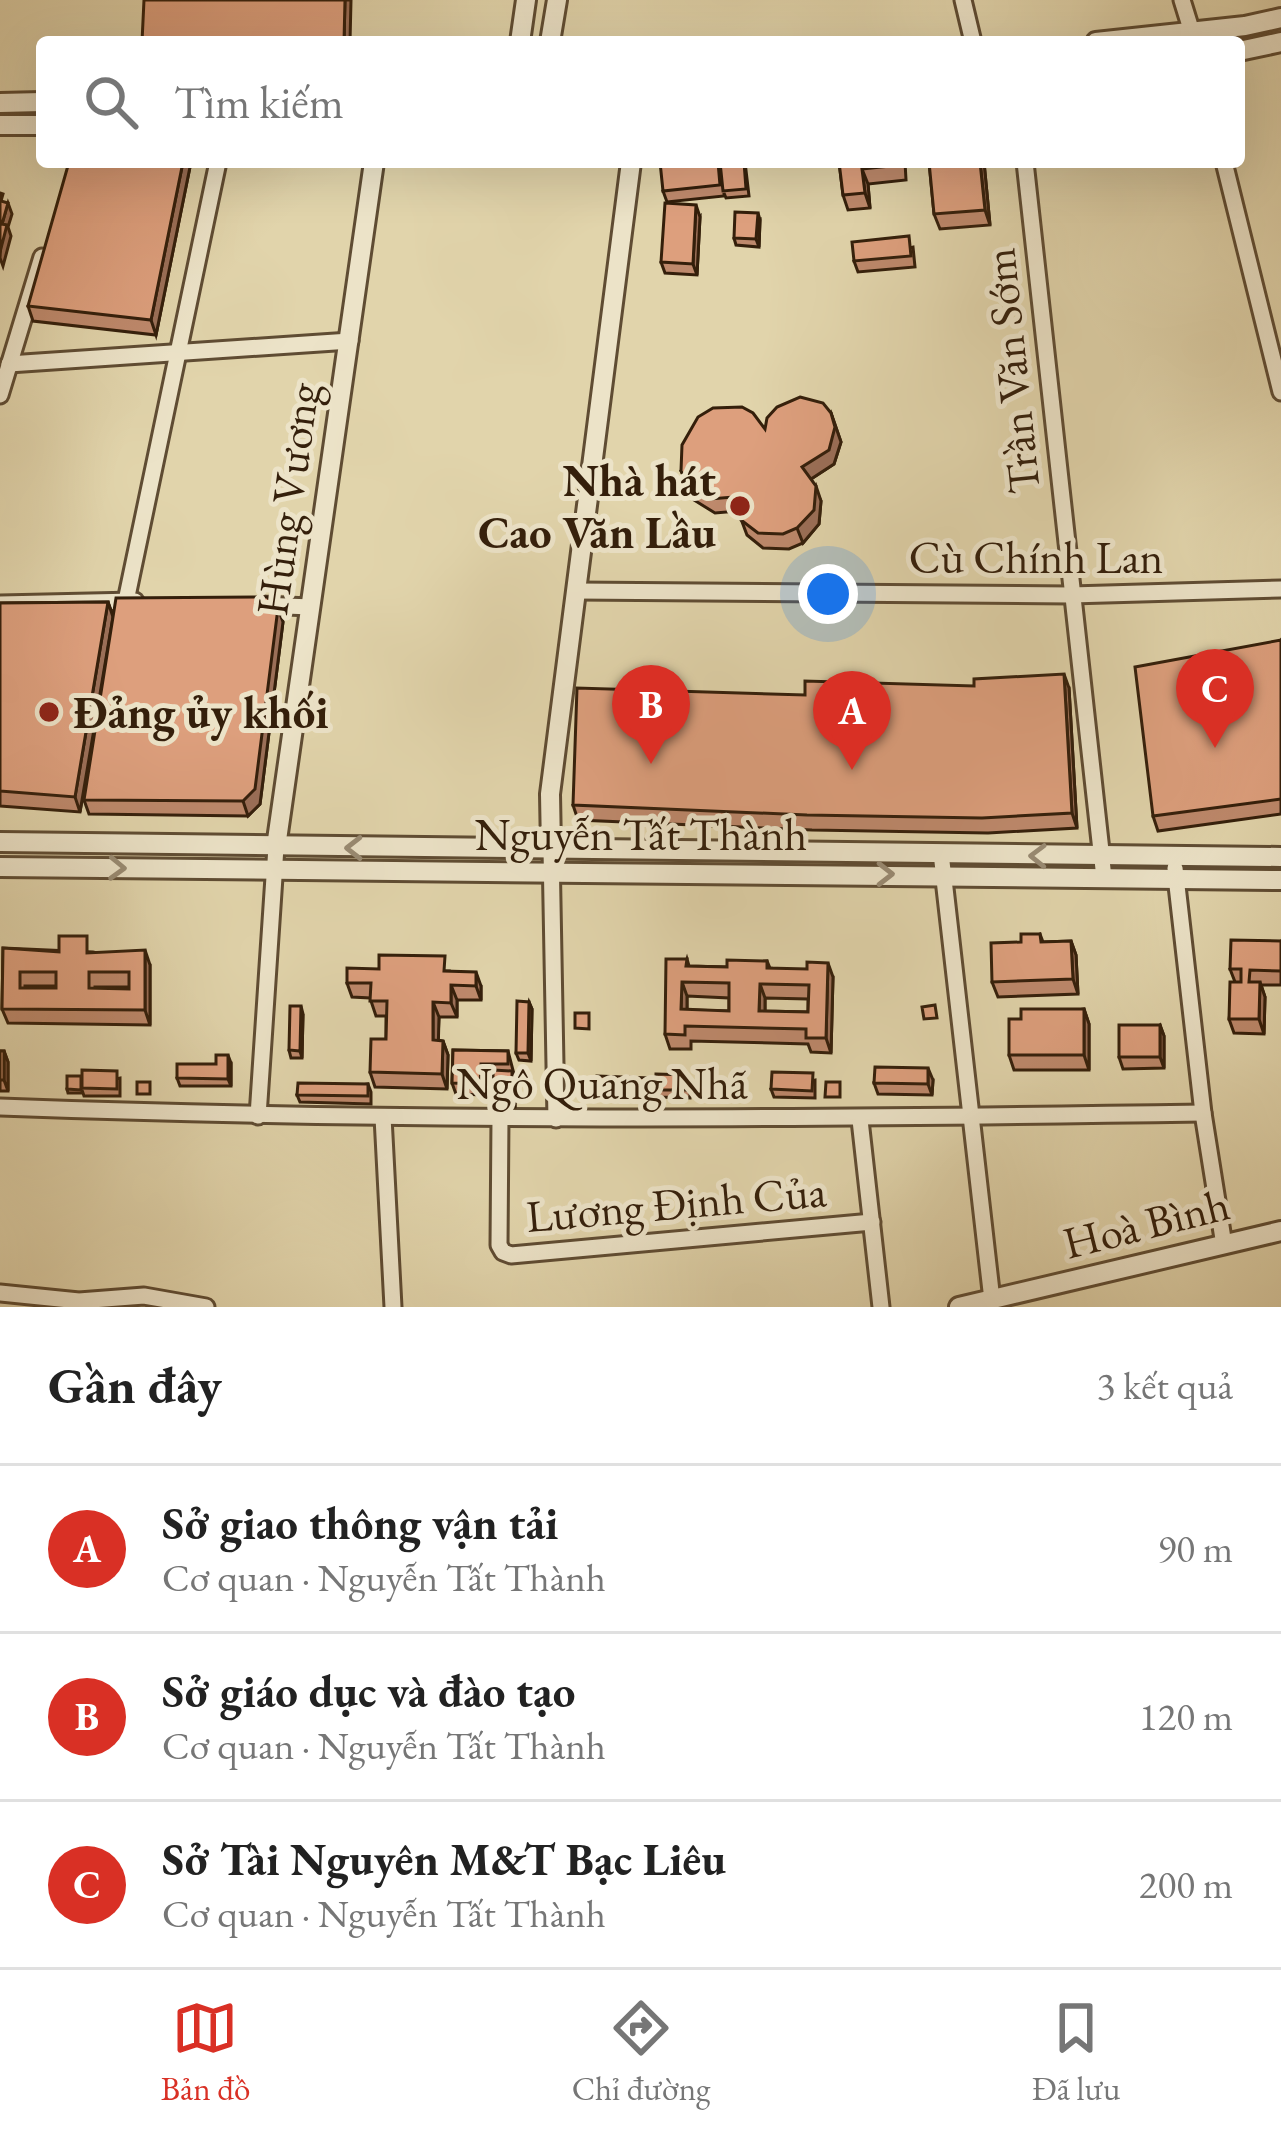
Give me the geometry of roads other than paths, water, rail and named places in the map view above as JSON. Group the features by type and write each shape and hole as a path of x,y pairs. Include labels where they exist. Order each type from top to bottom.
{"street":[{"path":"521,36 526,0"},
{"path":"551,36 557,0"},
{"path":"963,0 972,36"},
{"path":"1182,0 1194,36"},
{"path":"1199,36 1281,18"},
{"path":"1245,50 1281,41"},
{"path":"0,103 36,102"},
{"path":"0,125 36,125"},
{"path":"126,601 217,168"},
{"name":"Hùng Vương","path":"275,847 373,168"},
{"path":"556,1118 550,794 630,168"},
{"name":"Trần Văn Sớm","path":"1026,168 1103,878"},
{"path":"1225,168 1281,392"},
{"path":"0,395 50,230"},
{"path":"9,364 350,341"},
{"name":"Cù Chính Lan","path":"576,592 1070,595 1281,589"},
{"path":"0,604 149,602"},
{"path":"242,604 311,607"},
{"name":"Nguyễn Tất Thành","path":"0,842 1281,857"},
{"path":"74,844 75,866"},
{"path":"258,1116 275,847"},
{"path":"407,848 407,871"},
{"path":"739,851 739,874"},
{"path":"941,853 992,1300"},
{"path":"1174,859 1203,1113 1224,1245"},
{"name":"Nguyễn Tất Thành","path":"0,867 1281,880"},
{"name":"Ngô Quang Nhã","path":"0,1107 258,1116 860,1120 1203,1113"},
{"path":"383,1117 393,1307"},
{"name":"Lương Định Của","path":"500,1118 498,1236 503,1252 511,1255 872,1222"},
{"path":"860,1120 880,1307"},
{"name":"Hoà Bình","path":"959,1307 1281,1231"},
{"path":"0,1293 79,1301 144,1296 206,1307"}],"place":[{"name":"Nhà hát Cao Văn Lầu","path":"740,506"},
{"name":"Đảng ủy khối","path":"49,712"},
{"name":"Sở Tài Nguyên M&T Bạc Liêu","path":"1215,748"},
{"name":"Sở giáo dục và đào tạo","path":"651,764"},
{"name":"Sở giao thông vận tải","path":"852,770"}]}
